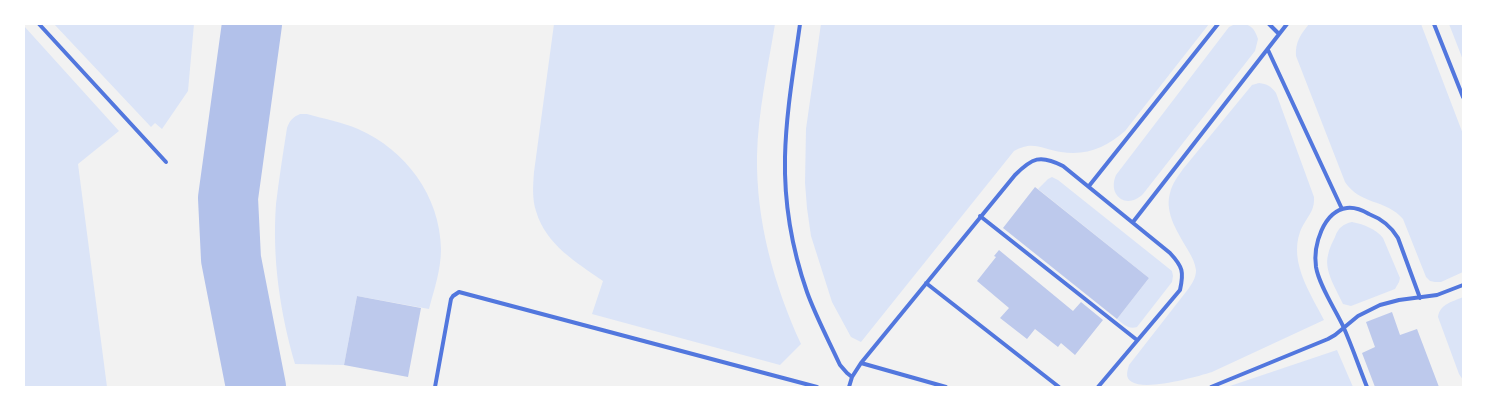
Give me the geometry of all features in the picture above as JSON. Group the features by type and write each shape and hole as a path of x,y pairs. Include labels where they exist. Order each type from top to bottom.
{"lane":[{"path":"38,24 166,162"},
{"path":"800,24 786,130 785,158 788,213 799,267 808,294 840,365 852,377"},
{"path":"1089,186 1218,24"},
{"path":"1269,24 1279,34"},
{"path":"1133,222 1288,24"},
{"path":"1434,24 1463,97"},
{"path":"1268,50 1342,209"},
{"path":"849,387 852,377 861,363 980,216 1024,166 1043,158 1062,166 1133,222 1179,263 1183,276 1180,290 1098,387"},
{"path":"1367,387 1344,329 1316,269 1316,244 1331,216 1342,209 1363,210 1380,218 1394,230 1420,298"},
{"path":"980,216 1137,340"},
{"path":"926,283 1059,387"},
{"path":"1211,387 1328,339 1344,329 1358,316 1380,305 1399,300 1437,295 1463,285"},
{"path":"435,387 451,299 456,293 463,292 817,387"},
{"path":"861,363 946,387"}],"shaded area":[{"path":"54,24 194,24 188,91 162,129 155,123 151,127"},
{"path":"554,24 775,24 759,123 757,180 763,228 775,276 801,344 780,365 592,314 603,281 563,252 554,243 541,223 534,202 534,172"},
{"path":"821,24 1209,24 1125,131 1111,142 1096,149 1079,153 1061,152 1038,146 1027,146 1014,151 861,342 851,337 832,302 811,236 807,208 805,183 806,129"},
{"path":"1235,24 1250,26 1255,31 1258,39 1255,51 1143,194 1131,201 1125,201 1120,198 1114,189 1116,175 1229,27"},
{"path":"1309,24 1421,24 1463,134 1463,272 1441,282 1430,281 1426,277 1403,219 1389,208 1358,195 1345,182 1296,56 1296,46 1299,38"},
{"path":"1449,24 1463,24 1463,60"},
{"path":"24,26 119,131 78,164 107,387 24,387"},
{"path":"1259,83 1269,86 1276,93 1314,197 1313,207 1300,232 1297,255 1303,278 1324,320 1212,372 1159,384 1148,385 1132,382 1127,377 1129,365 1189,288 1195,275 1196,270 1193,260 1177,231 1169,209 1172,186 1183,169 1252,85"},
{"path":"300,114 339,122 358,129 391,149 405,162 427,193 439,229 440,265 429,309 357,296 344,365 295,364 281,305 275,245 276,204 287,128 292,119"},
{"path":"1052,177 1172,271 1172,282 1137,327 1124,325 1117,319 1149,278 1038,189"},
{"path":"1352,222 1369,227 1383,238 1400,278 1395,289 1351,306 1343,304 1331,278 1327,261 1328,253 1339,229 1343,225"},
{"path":"1463,297 1463,380 1459,374 1438,317 1444,306"},
{"path":"1337,350 1353,387 1227,387"}],"building":[{"path":"1035,187 1149,278 1117,319 1003,228"},
{"path":"999,250 1073,311 1081,302 1103,320 1075,355 1061,343 1058,347 1035,329 1027,339 1000,318 1009,308 977,281 996,257 994,256"},
{"path":"357,296 421,308 408,377 344,365"},
{"path":"1392,312 1400,335 1417,329 1439,387 1375,387 1362,353 1375,347 1366,322"}],"taxiway":[{"path":"252,24 228,198 231,259 256,387"}]}
